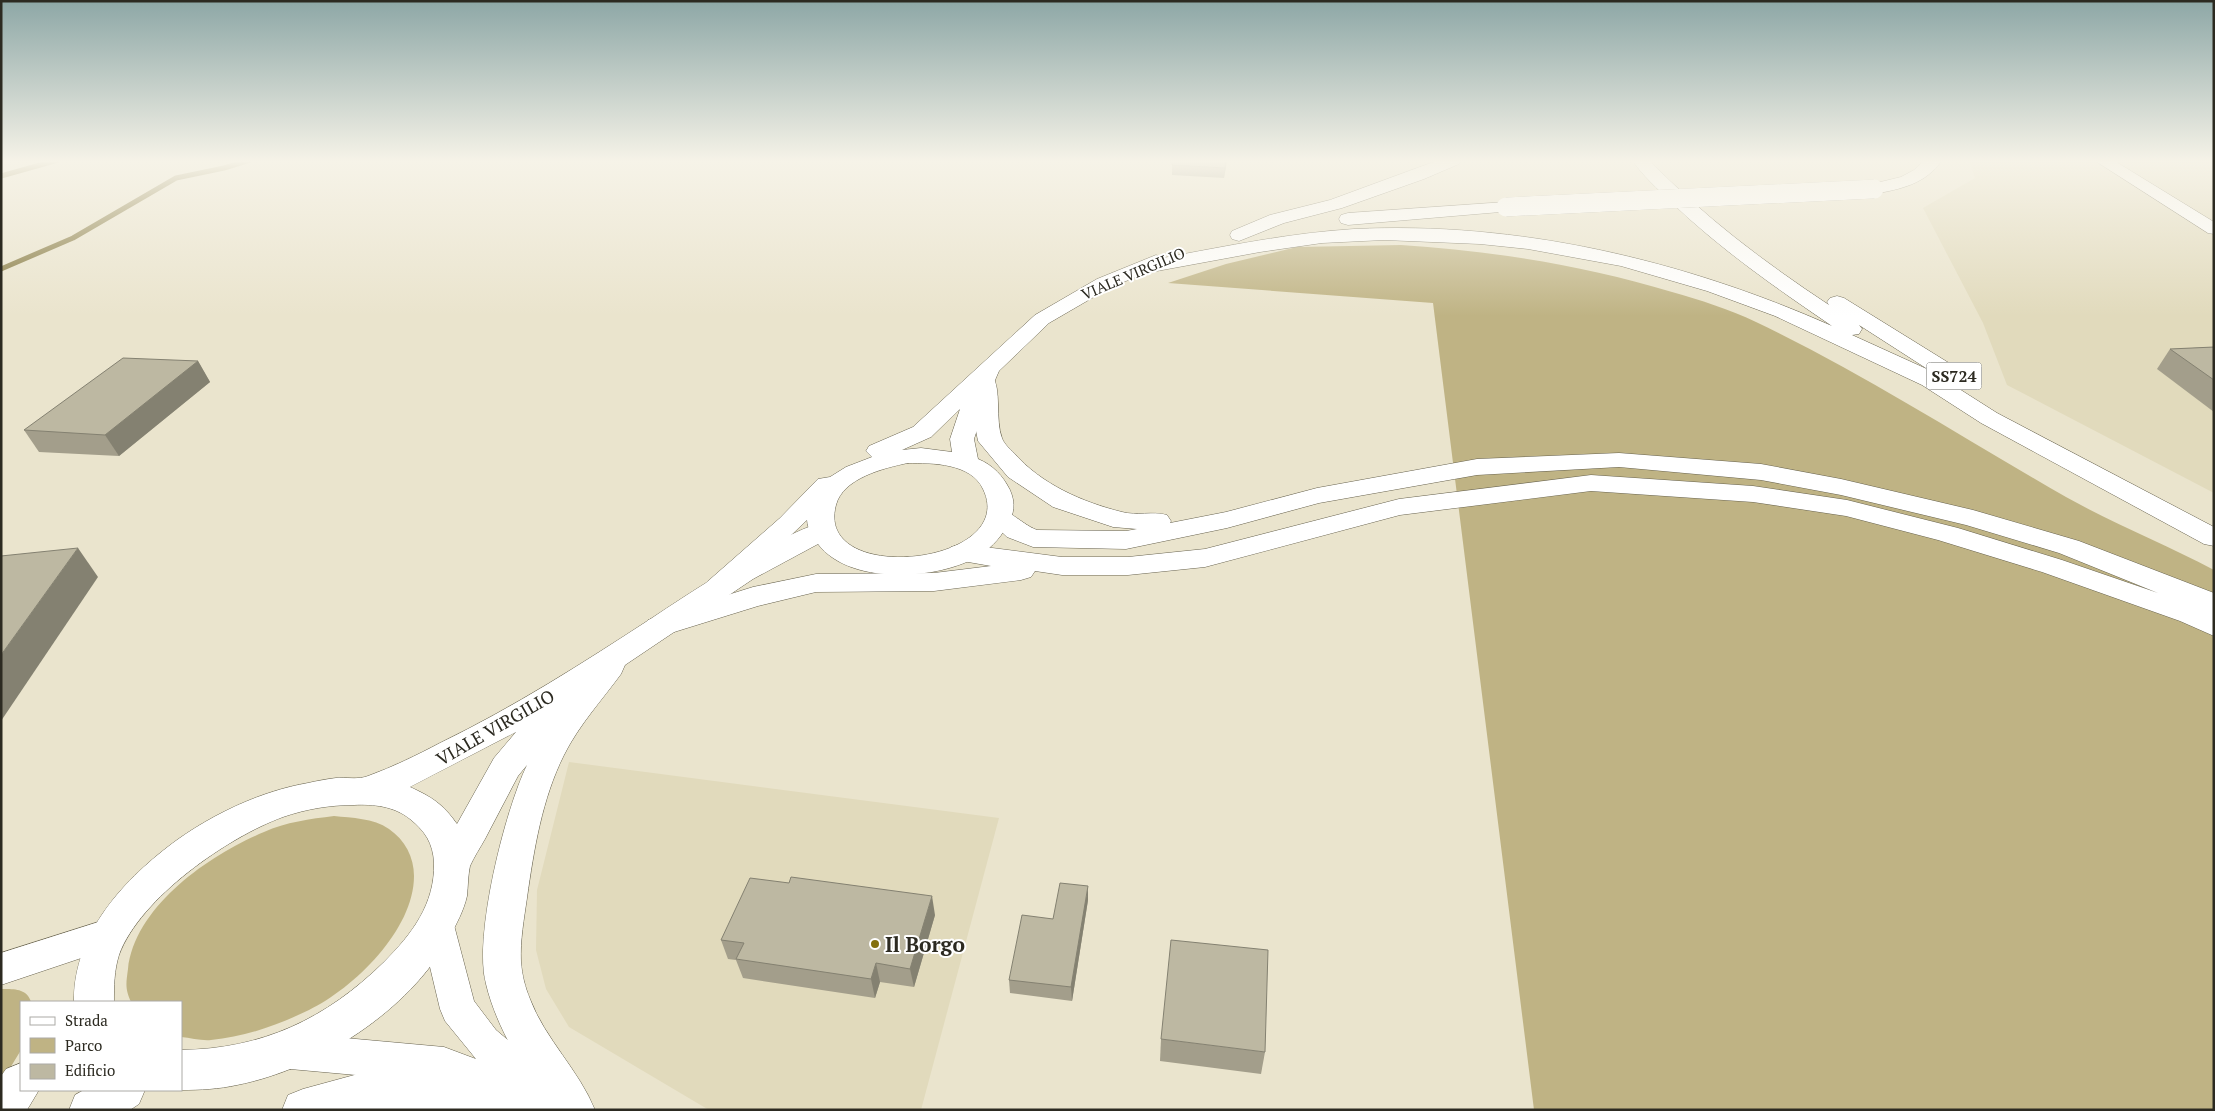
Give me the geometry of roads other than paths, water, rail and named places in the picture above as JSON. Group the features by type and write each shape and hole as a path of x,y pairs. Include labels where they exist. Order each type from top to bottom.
{"main road":[{"path":"1239,235 1277,218 1303,212"},
{"path":"1239,235 1291,224 1427,212"},
{"name":"SS724","path":"1694,212 1742,252 1804,298 1989,418 2214,538"},
{"name":"SS724","path":"1718,212 1763,250 1826,295 1907,347 2013,412 2214,518"},
{"path":"1138,268 1278,243 1384,234 1476,239 1569,249 1670,272 1761,304 1933,382"},
{"name":"VIALE VIRGILIO","path":"908,456 942,436 961,416 983,381 1042,319 1078,296 1138,268 1187,249 1239,235"},
{"path":"983,381 985,415 990,441 1018,472 1062,501 1122,521 1227,520"},
{"path":"717,589 789,524 837,474 868,456 922,432 983,381"},
{"name":"VIALE VIRGILIO","path":"966,463 962,439 983,381"},
{"path":"908,456 939,457 966,463 985,474 997,487 1001,501 999,517 990,532 960,553 940,561 918,565 872,564 855,559 840,551 829,542 822,531 820,520 821,507 827,496 836,485 852,474 871,465 908,456"},
{"path":"999,517 1016,531 1033,538 1126,540 1227,520 1317,496 1477,467 1628,460 1761,472 1841,487 1973,518 2069,547 2214,604"},
{"path":"658,627 753,596 816,583 934,582 1062,566 1128,566 1206,558 1399,506 1590,483 1753,494 1847,508 1948,534 2052,566 2190,614 2214,626"},
{"name":"VIALE VIRGILIO","path":"368,791 424,768 478,741 619,654 717,589 822,531"},
{"name":"VIALE VIRGILIO","path":"742,574 787,559 840,551"},
{"path":"960,553 1062,566"},
{"path":"574,1110 513,1009 504,981 501,949 514,858 525,811 537,777 560,733 619,654"},
{"name":"VIALE VIRGILIO","path":"454,863 506,767 545,720 619,654"},
{"path":"88,996 98,958 111,933 132,902 160,874 192,848 228,827 264,810 300,798 335,792 368,791 402,798 429,812 447,834 454,863 450,892 437,925 412,961 377,995 334,1026 285,1050 240,1065 198,1071 182,1070"},
{"path":"2,1110 20,1084"},
{"path":"90,1110 122,1091"},
{"path":"302,1110 358,1095 424,1092 498,1110"}],"street":[{"path":"2186,212 2214,229"},
{"path":"437,925 458,1009 483,1042 562,1110"},
{"path":"1,969 111,933"},
{"path":"285,1050 444,1065 479,1078 542,1110"}],"waterway":[{"path":"1,269 73,238 118,212"}],"place":[{"name":"Il Borgo","path":"875,944"}]}
